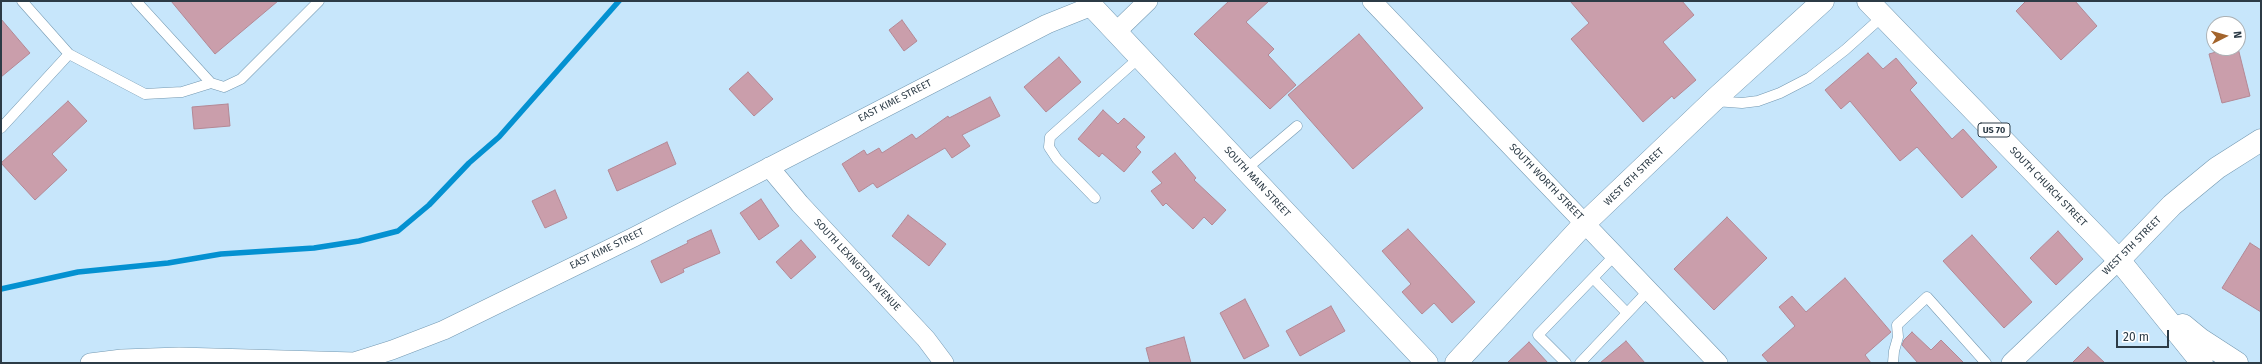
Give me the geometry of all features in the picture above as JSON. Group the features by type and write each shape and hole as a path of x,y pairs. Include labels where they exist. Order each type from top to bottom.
{"street":[{"path":"1116,32 1148,1"},
{"name":"SOUTH WORTH STREET","path":"1372,1 1718,363"},
{"name":"WEST 6TH STREET","path":"1456,363 1585,223 1714,100 1823,1"},
{"name":"SOUTH MAIN STREET","path":"1089,4 1427,363"},
{"name":"EAST KIME STREET","path":"90,363 122,359 179,357 354,362 392,350 444,330 634,237 1047,24 1089,4"},
{"name":"SOUTH CHURCH STREET","path":"1876,8 2119,260 2202,363"},
{"name":"WEST 5TH STREET","path":"2011,363 2119,260 2172,205 2217,168 2261,140"},
{"name":"SOUTH LEXINGTON AVENUE","path":"769,167 800,204 926,339 944,363"},
{"name":"US 70","path":"2119,260 2172,315 2200,339 2237,363"}],"lane":[{"path":"22,1 69,54 145,94 182,92 212,83"},
{"path":"136,1 212,83 224,87 241,79 319,1"},
{"path":"1714,100 1742,103 1758,101 1780,94 1809,78 1845,50 1876,8"},
{"path":"1,128 69,54"},
{"path":"1095,198 1057,159 1049,147 1050,137 1140,57"},
{"path":"1246,170 1297,126"},
{"path":"1566,363 1538,334 1615,255"},
{"path":"1593,278 1626,312"},
{"path":"1580,363 1648,290"},
{"path":"1893,363 1894,351 1898,337 1897,325 1927,297 1986,363"}],"building":[{"path":"171,1 278,1 215,54"},
{"path":"1229,1 1269,1 1246,22 1274,49 1268,55 1296,85 1270,109 1194,34"},
{"path":"1570,1 1682,1 1694,15 1663,42 1696,80 1674,99 1672,96 1643,122 1571,39 1589,23"},
{"path":"2026,1 2075,1 2097,26 2061,60 2016,11"},
{"path":"1,19 30,53 1,77"},
{"path":"902,20 917,41 904,51 889,30"},
{"path":"1359,34 1423,108 1353,169 1288,95"},
{"path":"1868,53 1883,69 1896,58 1917,83 1910,90 1952,139 1963,129 1997,167 1962,198 1917,147 1900,161 1850,101 1841,109 1825,90"},
{"path":"2210,56 2240,56 2250,96 2222,103"},
{"path":"1059,57 1081,82 1046,112 1024,87"},
{"path":"748,72 773,99 754,116 729,89"},
{"path":"990,97 1000,116 962,135 970,146 952,158 945,148 877,188 873,183 859,192 842,164 864,150 867,155 879,148 882,153 912,134 916,139 948,116 949,118"},
{"path":"68,101 87,121 52,154 67,170 35,200 1,163"},
{"path":"228,104 230,126 194,129 192,107"},
{"path":"1103,110 1118,124 1124,118 1145,137 1136,147 1141,152 1124,172 1102,153 1099,157 1078,139"},
{"path":"667,142 676,164 617,191 608,170"},
{"path":"1175,153 1196,178 1194,180 1226,210 1212,225 1204,217 1193,229 1166,203 1163,206 1151,191 1162,183 1152,172"},
{"path":"555,190 567,218 545,228 532,201"},
{"path":"761,199 779,226 759,240 740,213"},
{"path":"908,215 946,244 929,266 892,236"},
{"path":"1727,217 1767,258 1714,310 1674,269"},
{"path":"1408,229 1475,302 1452,323 1434,303 1422,314 1402,292 1411,284 1382,251"},
{"path":"711,230 720,253 683,269 684,272 661,283 651,261 688,243 687,241"},
{"path":"2058,231 2083,259 2056,285 2030,258"},
{"path":"1972,235 2032,302 2004,328 1943,261"},
{"path":"801,240 816,257 791,279 776,262"},
{"path":"2250,243 2261,250 2261,312 2222,288"},
{"path":"1845,278 1891,332 1865,355 1871,363 1769,363 1762,355 1795,326 1779,307 1792,296 1806,312"},
{"path":"1245,299 1269,346 1244,359 1220,313"},
{"path":"1331,306 1345,331 1300,356 1286,331"},
{"path":"1912,332 1931,350 1941,340 1964,363 1918,363 1902,345 1904,340"},
{"path":"1184,337 1191,363 1150,363 1146,348"},
{"path":"1626,341 1645,363 1600,363"},
{"path":"1529,342 1548,363 1507,363"},
{"path":"2088,347 2105,363 2072,363"}],"waterway":[{"path":"1,289 78,272 168,263 221,254 314,248 359,241 398,231 429,205 469,163 499,137 619,1"}]}
